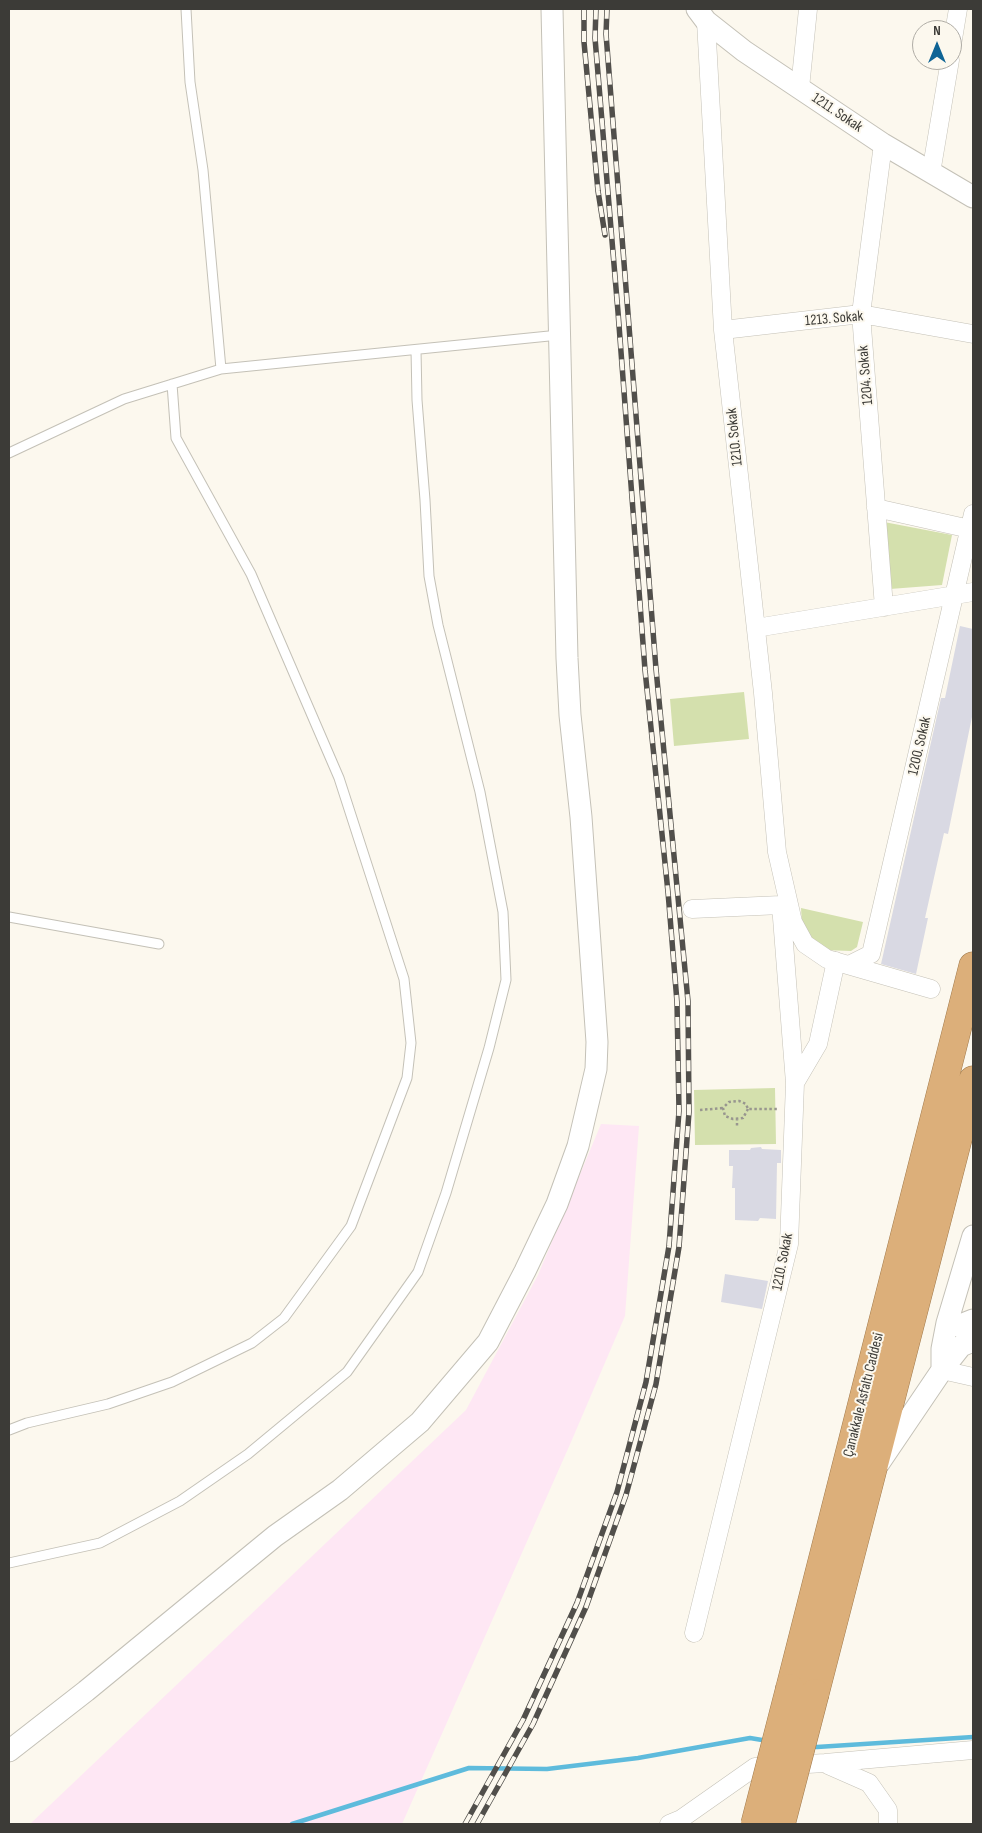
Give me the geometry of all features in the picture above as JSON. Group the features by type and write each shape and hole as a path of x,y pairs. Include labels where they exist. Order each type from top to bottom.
{"highway":[{"name":"Çanakkale Asfaltı Caddesi","path":"781,1824 802,1691 973,966"},
{"name":"Çanakkale Asfaltı Caddesi","path":"755,1824 802,1691 870,1475 973,1080"}],"street":[{"path":"9,1751 275,1536 340,1490 420,1422 488,1342 525,1271 556,1204 578,1146 596,1069 597,1042 581,817 570,714 567,658 552,9"},
{"path":"800,88 808,9"},
{"name":"1211. Sokak","path":"701,15 744,51 883,144 973,197"},
{"name":"1210. Sokak","path":"694,1633 789,1244 795,1083 777,852 756,628 723,330 701,15"},
{"path":"931,173 948,70"},
{"name":"1204. Sokak","path":"883,144 861,314 884,607"},
{"name":"1213. Sokak","path":"723,330 861,314 973,334"},
{"path":"876,508 972,521"},
{"name":"1200. Sokak","path":"842,963 871,954 972,521"},
{"path":"756,628 973,592"},
{"name":"1210. Sokak","path":"777,852 793,922 805,944 827,959 931,988"},
{"path":"692,909 781,906"},
{"path":"795,1083 818,1044 842,963"},
{"path":"870,1475 942,1370 963,1331 973,1236"},
{"path":"942,1370 973,1377"},
{"path":"669,1824 681,1819 755,1767 825,1764 973,1750"},
{"path":"825,1764 869,1783 888,1810 888,1824"}],"lane":[{"path":"186,9 190,82 203,170 221,369"},
{"path":"9,453 124,399 221,369 559,336"},
{"path":"9,1564 100,1543 180,1501 248,1454 347,1372 418,1272 446,1194 489,1048 506,980 503,912 480,792 438,625 428,576 425,500 416,400 416,350"},
{"path":"9,1430 27,1423 108,1404 172,1382 252,1343 284,1318 351,1226 407,1078 411,1043 404,979 339,778 251,574 176,438 172,384"},
{"path":"9,917 159,944"}],"path":[{"path":"736,1096 736,1101"},
{"path":"700,1110 723,1108 729,1102 736,1101 746,1104 748,1109"},
{"path":"723,1108 725,1116 737,1118 743,1118 748,1109"},
{"path":"748,1109 794,1109"},
{"path":"737,1118 737,1128"}],"shaded area":[{"path":"601,1124 639,1126 625,1316 402,1824 30,1824 466,1410 538,1275"}],"green space":[{"path":"884,522 952,535 942,585 890,589"},
{"path":"744,692 749,739 674,746 670,699"},
{"path":"801,908 863,922 857,947 851,951 823,950 810,942 802,925"},
{"path":"775,1088 776,1144 695,1145 694,1090"}],"building":[{"path":"960,626 973,629 973,712 948,834 944,833 925,918 928,918 916,974 881,964 941,698 945,698"},
{"path":"761,1147 762,1149 781,1150 781,1163 777,1163 776,1219 760,1218 758,1221 735,1220 735,1188 732,1188 733,1166 729,1166 729,1150 750,1150 751,1148"},
{"path":"725,1274 768,1281 762,1309 721,1302"}],"waterway":[{"path":"810,1746 973,1737"},
{"path":"292,1824 469,1768 547,1769 638,1758 750,1738 768,1741"}],"railway":[{"path":"584,9 584,42 598,191 605,235"},
{"path":"465,1824 523,1720 577,1603 617,1492 646,1382 669,1246 679,1111 677,1002 668,892 645,670 595,38 596,9"},
{"path":"477,1824 533,1724 586,1607 626,1495 656,1384 679,1247 689,1112 688,1001 656,669 606,34 607,9"}]}
